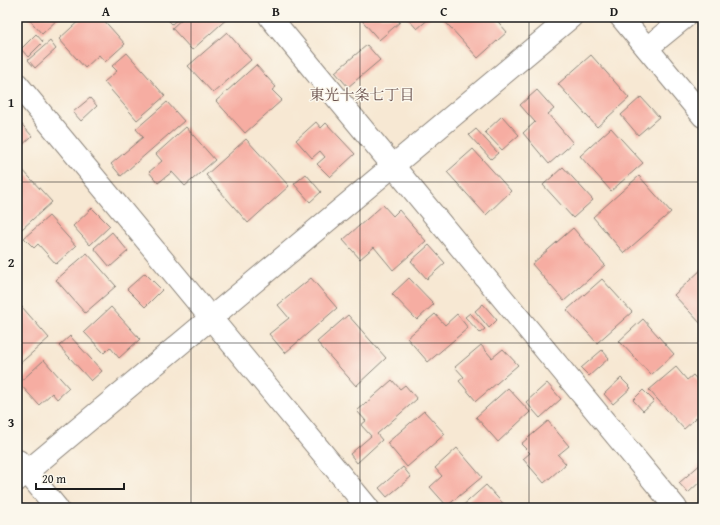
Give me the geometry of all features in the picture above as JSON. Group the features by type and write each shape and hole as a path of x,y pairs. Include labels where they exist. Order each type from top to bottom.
{"street":[{"path":"270,17 676,508"},
{"path":"57,508 20,470 211,318 571,17"},
{"path":"621,17 703,116"},
{"path":"647,48 685,17"},
{"path":"17,84 368,508"}],"building":[{"path":"27,17 60,17 42,34"},
{"path":"83,17 101,17 125,44 105,62 99,55 85,68 59,39"},
{"path":"165,17 180,17 172,24"},
{"path":"184,17 229,17 192,50 172,28"},
{"path":"359,17 396,17 400,22 379,40"},
{"path":"406,17 431,17 417,29"},
{"path":"441,17 494,17 507,32 478,58"},
{"path":"227,32 251,60 213,93 188,66"},
{"path":"36,34 43,42 28,57 21,49"},
{"path":"50,41 56,49 35,68 28,60"},
{"path":"367,45 380,60 348,87 335,72"},
{"path":"127,53 165,96 137,120 104,82 117,71 112,66"},
{"path":"591,55 629,98 597,127 558,84"},
{"path":"256,65 276,87 272,90 282,100 245,133 216,101"},
{"path":"537,90 554,109 548,114 573,143 549,164 523,133 535,122 520,105"},
{"path":"641,97 659,117 638,135 621,115"},
{"path":"90,98 97,106 81,121 73,112"},
{"path":"167,102 184,121 121,176 111,164 143,137 136,129"},
{"path":"502,116 519,135 502,150 485,132"},
{"path":"17,119 32,136 17,150"},
{"path":"316,122 321,128 326,123 355,154 330,177 317,164 325,157 320,151 312,158 296,140"},
{"path":"186,127 215,160 185,186 172,172 158,183 149,172 162,161 156,154"},
{"path":"611,128 643,163 611,191 580,156"},
{"path":"476,129 498,153 491,159 469,135"},
{"path":"246,139 289,186 248,223 206,175"},
{"path":"473,149 511,191 486,215 447,172"},
{"path":"20,167 52,202 22,229 17,223 17,170"},
{"path":"563,167 593,200 573,218 543,185"},
{"path":"306,174 321,192 310,202 294,184"},
{"path":"639,176 671,212 624,253 593,217"},
{"path":"383,205 393,216 399,210 426,241 393,270 374,247 360,259 343,240"},
{"path":"92,208 110,226 90,245 73,226"},
{"path":"49,216 76,246 56,264 38,244 34,248 24,238"},
{"path":"573,228 605,265 564,301 532,264"},
{"path":"112,232 128,251 110,267 94,248"},
{"path":"429,245 445,263 427,279 411,261"},
{"path":"87,253 116,286 85,313 56,280"},
{"path":"703,268 703,326 674,295"},
{"path":"145,273 162,290 145,307 127,289"},
{"path":"311,278 337,308 285,353 269,334 289,318 278,305"},
{"path":"409,278 434,304 417,320 392,294"},
{"path":"602,279 632,312 597,343 567,310"},
{"path":"483,304 497,320 489,328 475,311"},
{"path":"22,307 49,338 17,366 17,311"},
{"path":"111,307 140,339 119,358 110,347 104,353 84,332"},
{"path":"470,313 485,329 480,333 465,317"},
{"path":"435,314 445,325 457,314 468,328 428,362 407,338"},
{"path":"348,315 386,358 356,386 317,342"},
{"path":"643,319 674,354 651,375 619,341"},
{"path":"70,336 102,371 91,381 59,346"},
{"path":"481,345 492,358 503,349 518,365 476,401 459,381 464,377 455,367"},
{"path":"602,350 609,358 589,376 581,368"},
{"path":"44,360 69,388 57,399 52,393 39,405 19,383"},
{"path":"676,367 687,380 693,375 703,386 703,412 684,429 649,390"},
{"path":"621,378 631,388 613,404 604,394"},
{"path":"392,380 400,389 405,385 417,399 377,434 382,440 357,463 350,454 371,436 361,425 366,421 357,411"},
{"path":"547,383 561,399 540,418 526,402"},
{"path":"508,388 530,412 498,442 476,417"},
{"path":"643,390 654,401 643,411 633,400"},
{"path":"424,411 445,434 407,467 387,443"},
{"path":"548,421 569,446 558,455 566,464 544,483 523,459 530,453 521,444"},
{"path":"457,448 482,477 447,506 430,487 442,476 435,468"},
{"path":"703,462 703,479 688,493 679,483"},
{"path":"403,467 411,477 387,497 379,488"},
{"path":"486,485 507,508 460,508"}],"district":[{"name":"東光十条七丁目","path":"362,94"}]}
